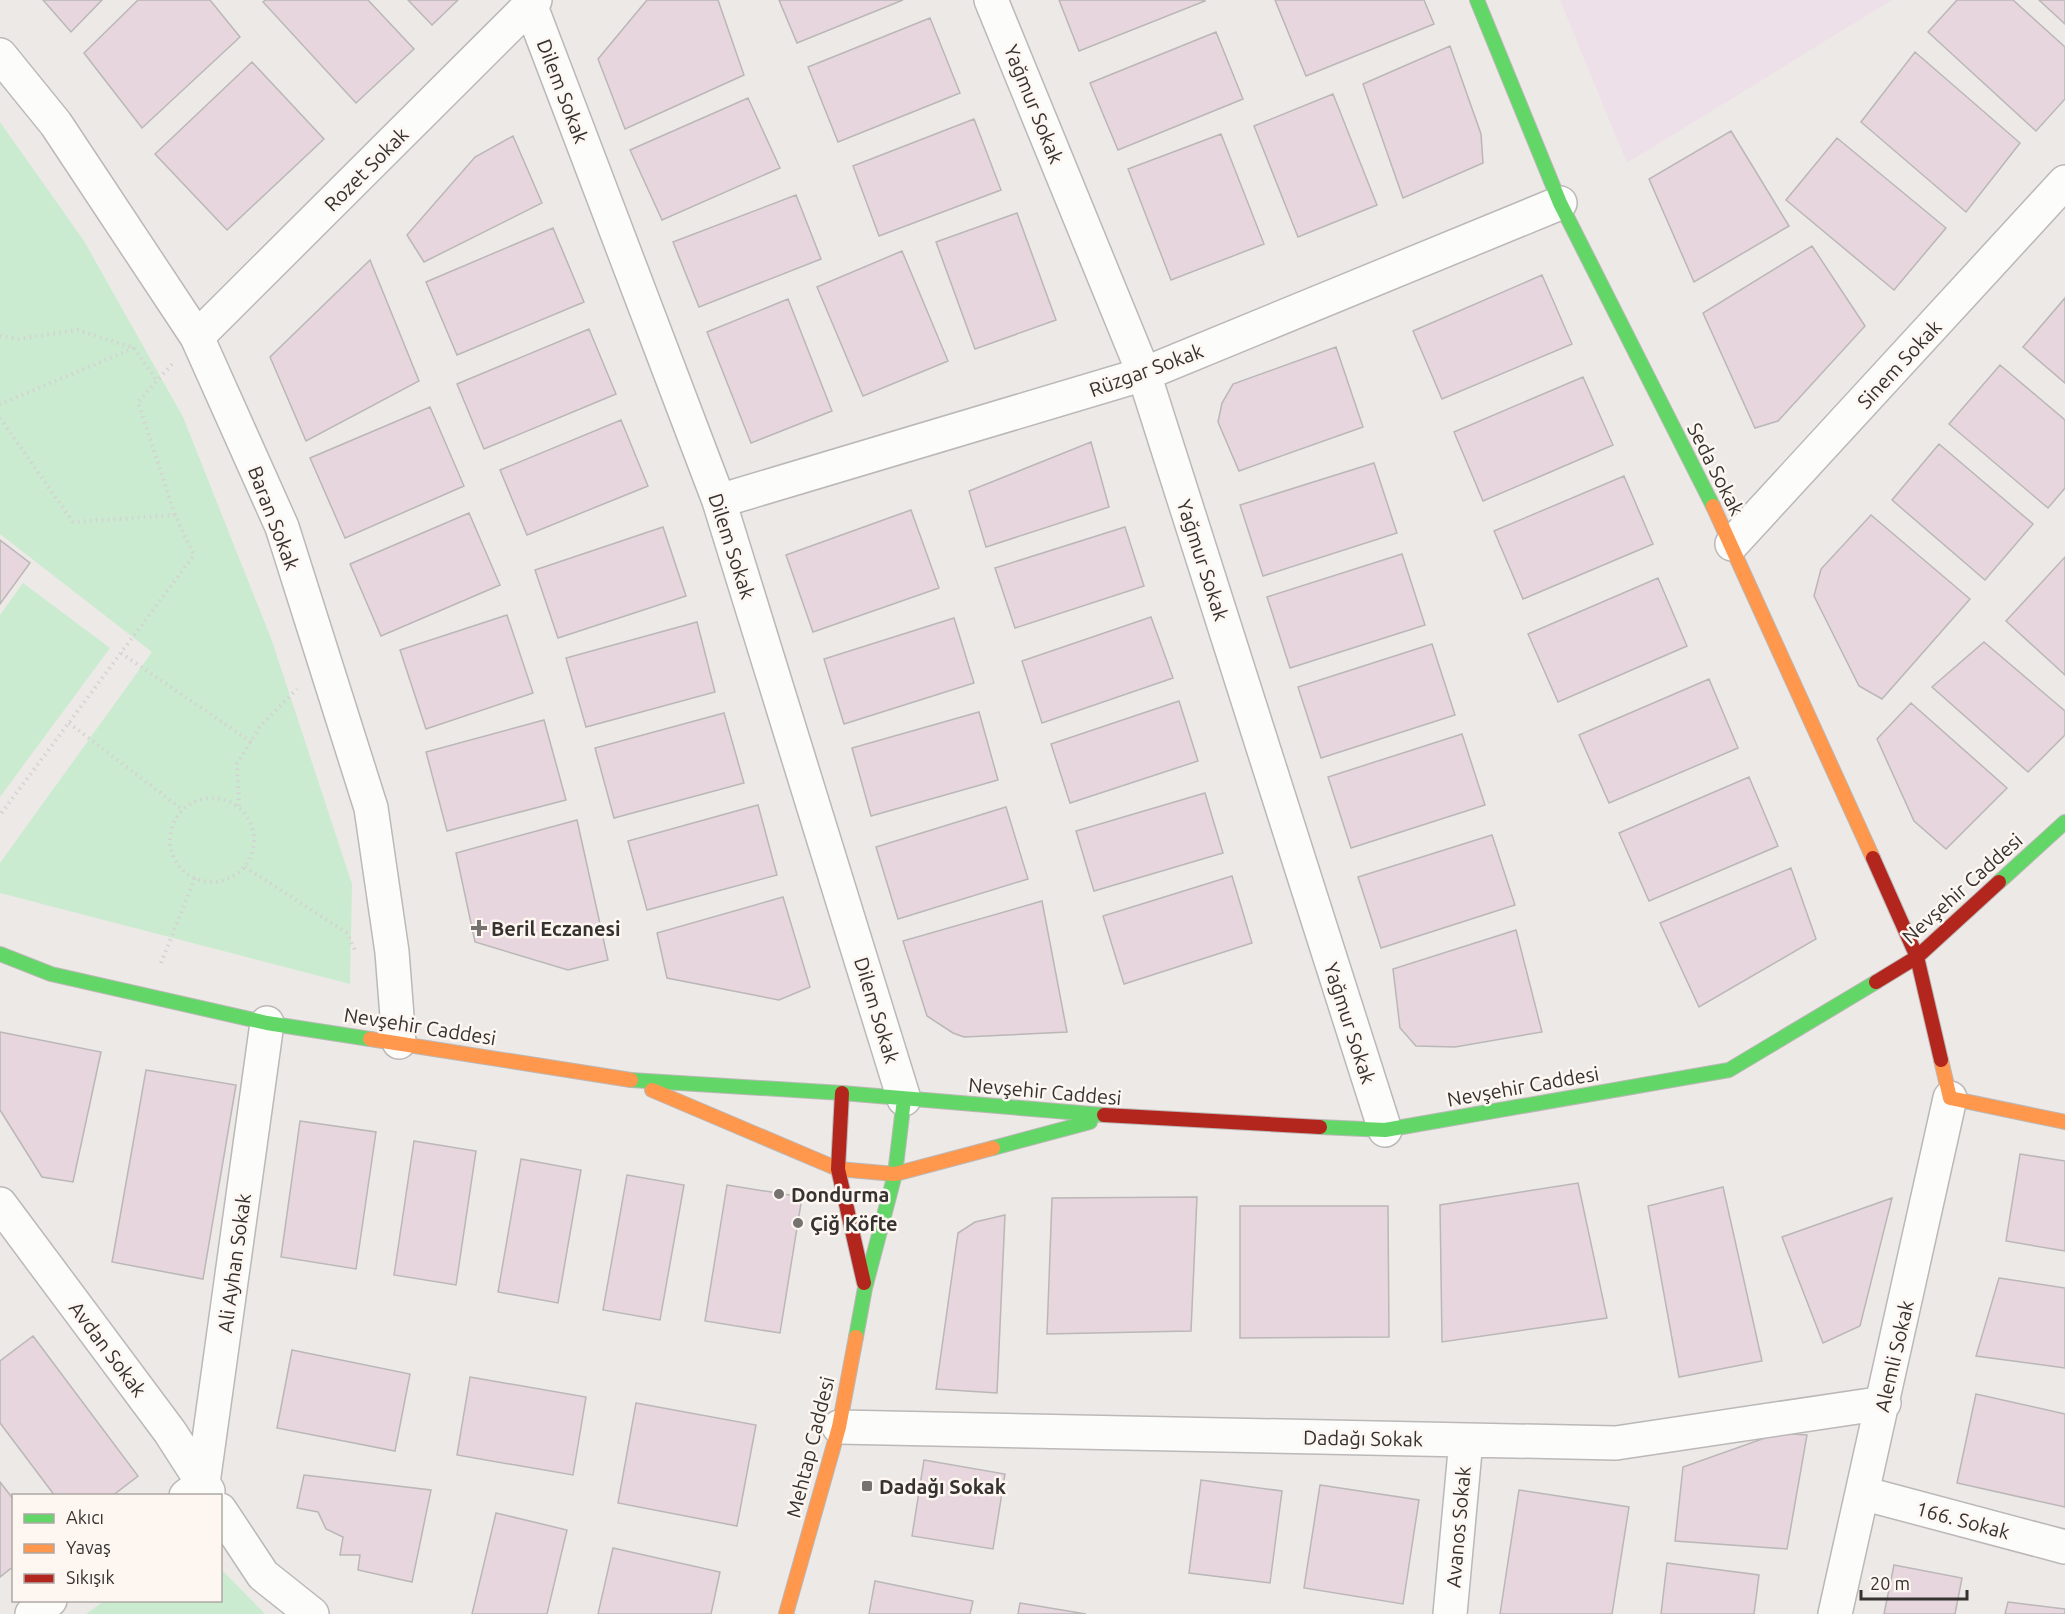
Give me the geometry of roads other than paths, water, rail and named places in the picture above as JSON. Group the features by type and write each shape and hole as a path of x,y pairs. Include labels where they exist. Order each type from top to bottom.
{"main road":[{"name":"Seda Sokak","path":"1477,0 1560,203 1732,544 1917,957 1950,1098"},
{"name":"Nevşehir Caddesi","path":"0,954 51,974 148,994 267,1023 399,1042 628,1080 843,1093 1114,1116 1385,1130 1729,1070 1917,957 2065,822"},
{"path":"628,1080 838,1168 896,1174 1114,1116"},
{"path":"843,1093 838,1168 865,1288"},
{"path":"1950,1098 2065,1122"},
{"name":"Mehtap Caddesi","path":"786,1614 839,1427 865,1288 896,1174 904,1099"}],"street":[{"name":"Yağmur Sokak","path":"991,0 1144,374 1385,1130"},
{"name":"Rozet Sokak","path":"197,337 532,2"},
{"name":"Dilem Sokak","path":"532,2 719,501 904,1099"},
{"name":"Baran Sokak","path":"0,55 56,124 197,337 282,527 371,808 392,952 399,1042"},
{"name":"Sinem Sokak","path":"1732,544 2065,182"},
{"name":"Rüzgar Sokak","path":"719,501 1144,374 1560,203"},
{"name":"Ali Ayhan Sokak","path":"200,1491 267,1023"},
{"name":"Alemli Sokak","path":"1835,1614 1884,1403 1950,1098"},
{"name":"Avdan Sokak","path":"0,1204 170,1432 200,1491"},
{"name":"Dadağı Sokak","path":"839,1427 1616,1443 1884,1403"},
{"name":"Avanos Sokak","path":"1450,1614 1466,1440"},
{"name":"166. Sokak","path":"1862,1493 2065,1547"},
{"path":"222,1513 263,1575 312,1614"},
{"path":"32,1614 47,1602"}],"place":[{"name":"Beril Eczanesi","path":"479,928"},
{"name":"Dondurma","path":"779,1194"},
{"name":"Çiğ Köfte","path":"798,1223"},
{"name":"Dadağı Sokak","path":"867,1486"}]}
